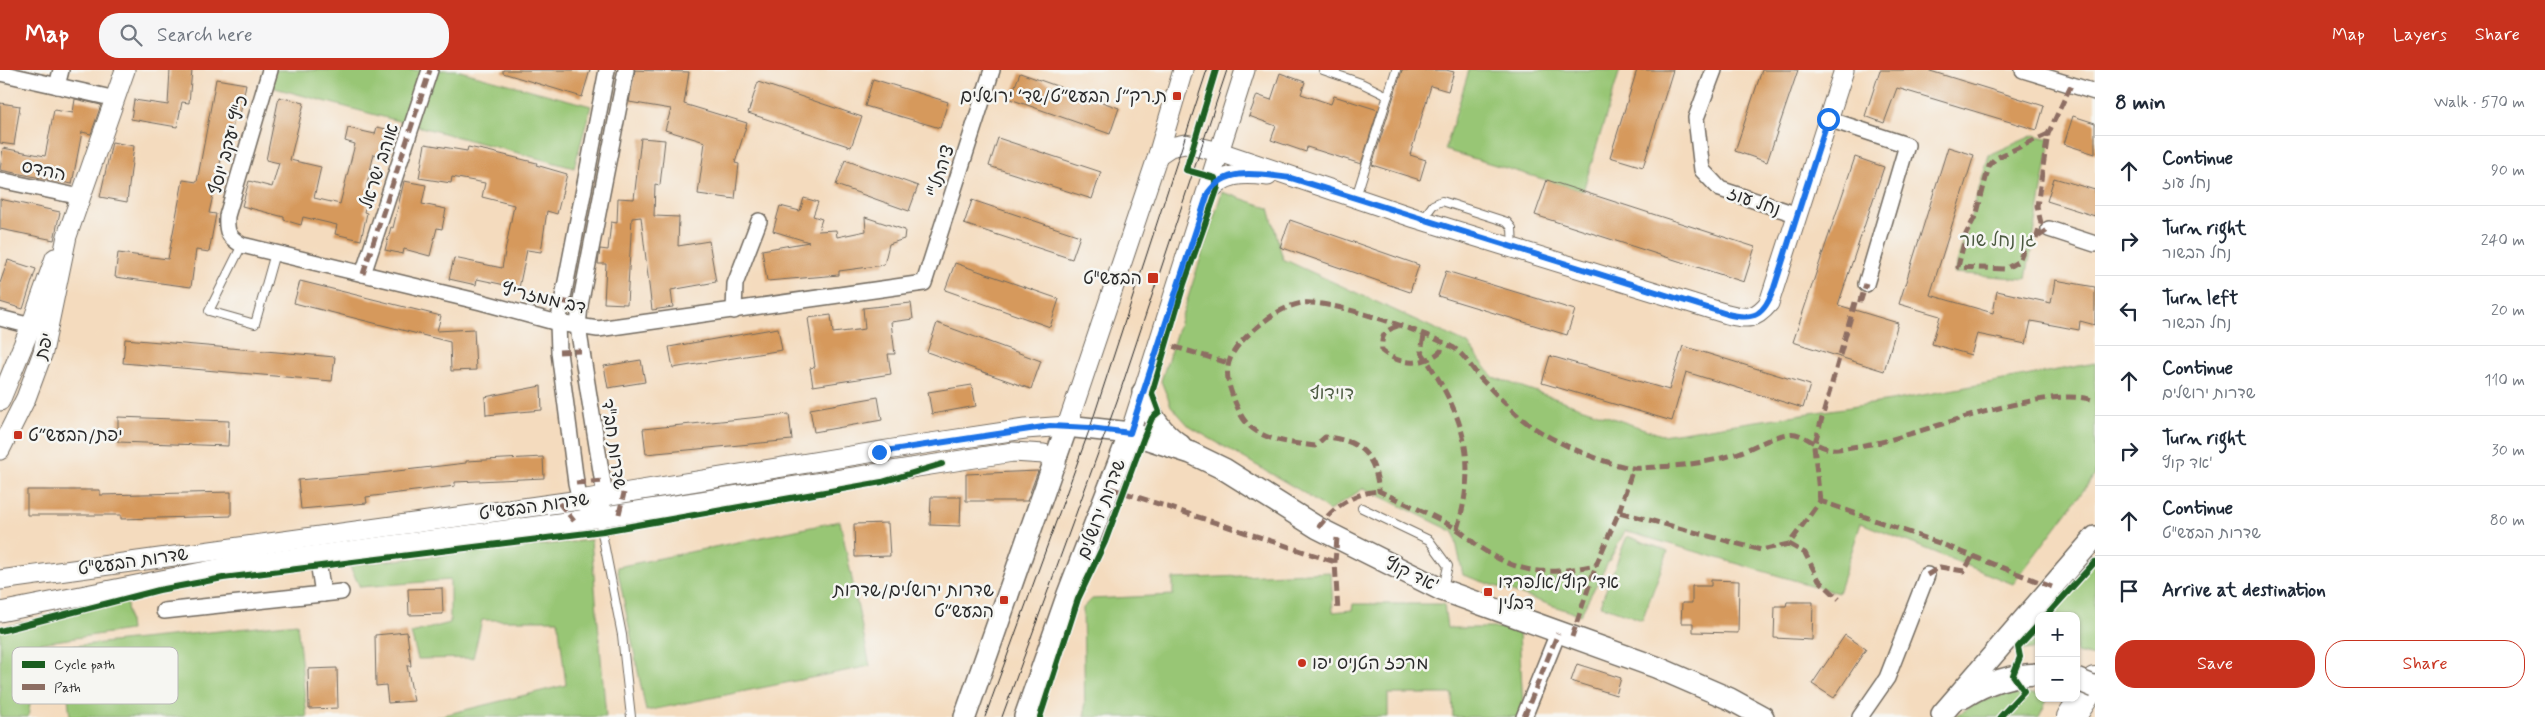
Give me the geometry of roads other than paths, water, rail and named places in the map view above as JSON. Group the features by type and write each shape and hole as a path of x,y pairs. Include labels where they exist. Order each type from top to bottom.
{"highway":[{"path":"2072,717 2095,682"}],"main road":[{"path":"1143,392 1146,406 1158,425 1191,453"},
{"name":"אד קוץ'","path":"1067,426 1130,433 1191,453 1224,469 1318,528 1442,590 1656,667 1730,699 1763,717"},
{"path":"965,717 1056,464 1067,426"},
{"name":"שדרות ירושלים","path":"1024,717 1068,594 1130,433"},
{"path":"1941,715 2095,537"},
{"path":"1941,715 1982,686 2013,675 2035,674"},
{"path":"2080,681 2095,687"}],"street":[{"path":"58,86 61,70"},
{"name":"יפת","path":"0,450 26,398 44,352 68,236 125,70"},
{"name":"כ\"ץ יעקב יוסף","path":"226,231 227,216 270,70"},
{"name":"אוהב ישראל","path":"363,274 430,70"},
{"path":"599,516 580,500 559,352 558,323 607,70"},
{"name":"שדרות חב\"ד","path":"599,516 605,496 578,327 580,305 626,70"},
{"name":"ציהתל\"י","path":"924,283 992,70"},
{"path":"1067,426 1158,155 1183,70"},
{"name":"שדרות ירושלים","path":"1130,433 1245,70"},
{"name":"נחל עוז","path":"1714,70 1696,118 1702,170 1720,189 1798,215"},
{"name":"נחל עוז","path":"1356,199 1727,314 1740,317 1756,315 1769,303 1844,70"},
{"path":"2023,70 2095,92"},
{"path":"0,72 116,99"},
{"path":"1828,119 1907,145 1866,284"},
{"path":"1158,155 1170,147 1185,144 1220,152 1356,199"},
{"path":"1204,202 1216,182 1231,176 1250,174 1291,178"},
{"name":"ההדס","path":"0,180 81,197"},
{"path":"734,311 735,284 759,221"},
{"path":"2049,229 2095,244"},
{"name":"דב ממזריץ","path":"226,231 230,239 242,245 558,323 598,329 924,283"},
{"name":"יפת","path":"0,401 31,326 53,262 68,236"},
{"path":"0,318 31,326 38,333 44,352"},
{"name":"שדרות הבעש\"ט","path":"5,578 580,500 924,444 1025,429 1067,426"},
{"name":"שדרות הבעש\"ט","path":"0,612 199,572 599,516 1013,452 1044,454 1056,464"},
{"path":"317,555 323,594"},
{"path":"1860,717 1887,678 1927,575"},
{"path":"164,611 341,592"},
{"path":"1524,717 1558,633"}],"lane":[{"path":"1323,70 1361,83 1388,96"},
{"path":"1356,199 1396,70"},
{"path":"242,245 209,311 255,324 275,253"},
{"path":"1362,508 1429,540 1448,566 1442,590"},
{"path":"599,516 622,635 631,717"}],"tram line":[{"path":"985,717 1090,428 1207,70"},
{"path":"1002,717 1117,401 1227,70"}],"place":[{"name":"ת.רק״ל הבעש״ט/שד׳ ירושלים","path":"1177,96"},
{"name":"הבעש\"ט","path":"1153,278"},
{"name":"יפת/הבעש״ט","path":"18,435"},
{"name":"אד׳ קוץ/אלפרדו דבלין","path":"1488,592"},
{"name":"שדרות ירושלים/שדרות הבעש״ט","path":"1004,600"},
{"name":"מרכז הטניס יפו","path":"1302,663"}],"park label":[{"name":"גן נחל שור","path":"1998,240"},
{"name":"דוידוף","path":"1332,393"}]}
